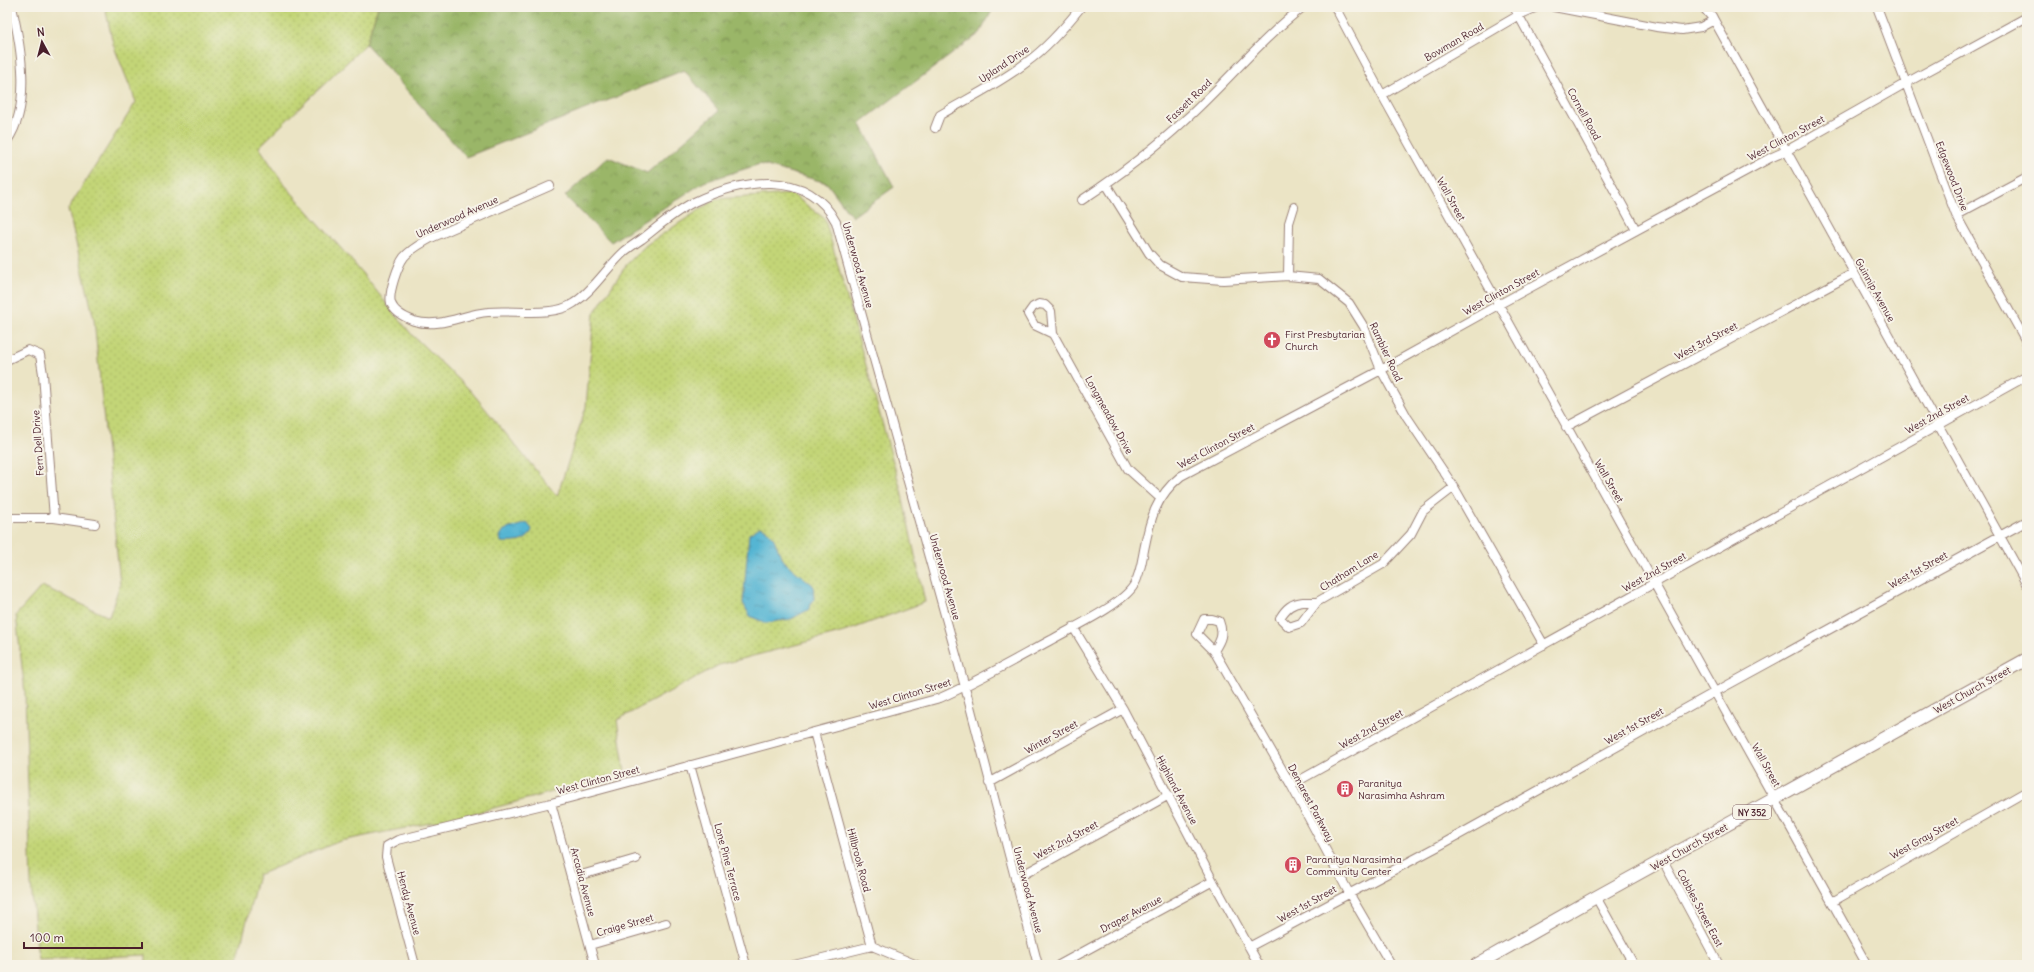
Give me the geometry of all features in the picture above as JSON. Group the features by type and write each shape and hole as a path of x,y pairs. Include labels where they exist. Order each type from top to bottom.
{"main road":[{"name":"West Church Street","path":"1476,965 1490,962 1596,897 1775,800 2027,659"}],"street":[{"path":"7,141 19,118 21,102 20,42 12,7"},
{"name":"Upland Drive","path":"935,128 940,115 1006,77 1028,62 1065,27 1081,7"},
{"name":"Fassett Road","path":"1082,200 1151,150 1186,120 1281,24 1303,7"},
{"name":"Wall Street","path":"1335,7 1382,95 1566,427 1655,583 1867,965"},
{"name":"Cornell Road","path":"1514,7 1636,230"},
{"name":"Bowman Road","path":"1382,95 1519,15 1537,7"},
{"path":"1554,7 1656,27 1682,30 1701,27 1714,20 1707,7"},
{"name":"Guinnip Avenue","path":"1703,7 1714,20 2027,585"},
{"name":"Edgewood Drive","path":"1877,7 1956,215 2027,343"},
{"name":"West Clinton Street","path":"388,846 398,840 551,804 940,698 965,687 1117,601 1134,585 1142,563 1149,528 1160,498 1169,486 1181,476 1381,370 1498,304 1770,158 1786,151 1906,83 2027,18"},
{"path":"1956,215 2027,177"},
{"name":"Underwood Avenue","path":"550,186 431,238 413,248 403,259 394,279 391,303 400,314 420,323 439,324 487,312 560,309 574,304 586,293 608,266 626,250 674,214 693,203 714,194 735,188 765,184 787,185 801,189 818,198 829,210 836,222 965,687 1038,965"},
{"name":"Rambler Road","path":"1106,184 1148,253 1160,265 1182,277 1223,280 1288,276 1319,279 1349,303 1364,327 1381,370 1407,416 1454,487 1544,645"},
{"path":"1288,276 1289,223 1294,207"},
{"name":"West 3rd Street","path":"1566,427 1854,274"},
{"name":"Longmeadow Drive","path":"1053,334 1128,469 1160,498"},
{"name":"Fern Dell Drive","path":"7,360 28,350 40,355 44,374 54,518"},
{"name":"West 2nd Street","path":"1291,784 2027,376"},
{"name":"Chatham Lane","path":"1317,602 1383,564 1411,534 1423,511 1454,487"},
{"path":"7,518 54,518 95,524"},
{"name":"West 1st Street","path":"1250,947 1437,847 1715,692 2027,521"},
{"name":"Highland Avenue","path":"1073,627 1123,709 1213,882 1259,965"},
{"name":"Demarest Parkway","path":"1214,651 1291,784 1349,893 1391,965"},
{"name":"Winter Street","path":"989,783 1123,709"},
{"name":"Hillbrook Road","path":"814,732 872,946"},
{"name":"Lone Pine Terrace","path":"690,765 746,965"},
{"name":"West Gray Street","path":"1832,902 2027,791"},
{"name":"West 2nd Street","path":"1015,879 1169,795"},
{"name":"Arcadia Avenue","path":"551,804 595,965"},
{"name":"Hendy Avenue","path":"388,846 386,858 415,965"},
{"path":"571,878 636,860"},
{"name":"Cobbles Street East","path":"1663,861 1719,965"},
{"name":"Draper Avenue","path":"1059,965 1213,882"},
{"path":"1596,897 1634,965"},
{"name":"Craige Street","path":"590,945 666,923"},
{"path":"794,965 872,946 916,965"}],"green space":[{"path":"105,7 378,7 366,44 259,147 284,184 353,262 412,335 470,390 557,496 586,407 594,313 627,264 646,245 716,199 792,194 825,219 901,490 925,602 844,632 719,665 617,720 625,772 461,817 340,841 258,875 236,965 146,965 146,955 38,960 31,884 25,693 16,615 42,586 109,617 120,584 94,319 68,209 136,102 113,44"},
{"path":"378,7 994,7 980,33 860,123 894,187 852,217 827,183 760,164 704,182 611,242 565,196 608,157 647,173 719,111 684,70 466,157 366,44"}],"water":[{"path":"527,523 532,529 528,537 524,540 515,542 501,542 500,536 504,530"},
{"path":"760,527 770,533 786,563 813,585 814,599 808,610 791,619 765,623 750,616 743,603 749,534"}],"place":[{"name":"First Presbytarian Church","path":"1272,340"},
{"name":"Paranitya Narasimha Ashram","path":"1345,789"},
{"name":"Paranitya Narasimha Community Center","path":"1293,865"}]}
